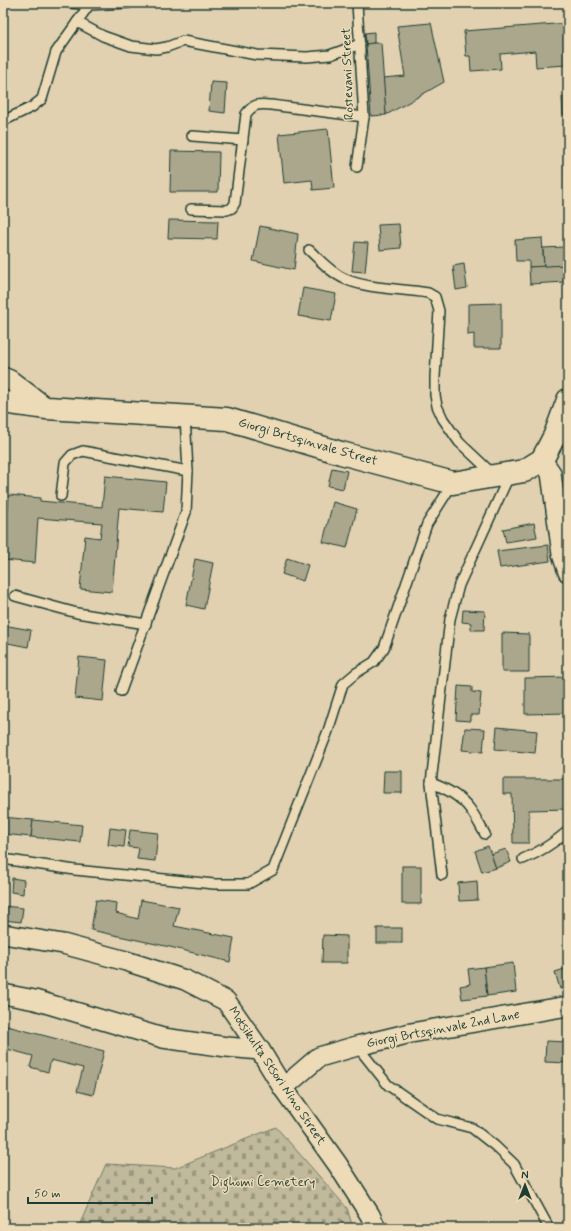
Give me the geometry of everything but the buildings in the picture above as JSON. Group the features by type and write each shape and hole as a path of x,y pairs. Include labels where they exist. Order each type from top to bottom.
{"street":[{"path":"3,378 10,380 47,408"},
{"path":"568,400 542,460 551,473 562,554 568,572"},
{"name":"Giorgi Brtsqinvale Street","path":"3,402 47,408 227,418 341,453 453,483 524,470 542,460"},
{"name":"Motsikulta Stsori Nino Street","path":"3,934 63,944 126,961 185,980 226,1001 260,1050 283,1088 338,1165 370,1215 376,1228"},
{"path":"3,994 35,1000 163,1038 260,1050"},
{"name":"Giorgi Brtsqinvale 2nd Lane","path":"283,1088 319,1057 357,1046 411,1033 568,1006"}],"lane":[{"path":"70,3 89,5 129,3"},
{"name":"Rostevani Street","path":"357,167 364,117 358,3"},
{"path":"3,121 32,107 42,99 56,52 89,5"},
{"path":"77,22 102,36 131,46 156,49 184,41 258,55 307,57 330,55 360,44"},
{"path":"191,209 227,210 232,208 235,203 246,114 251,107 258,104 364,117"},
{"path":"192,136 243,140"},
{"path":"309,250 327,268 345,279 368,286 428,293 435,297 439,311 435,377 435,395 437,406 459,442 502,475 459,585 450,619 431,783 442,874"},
{"path":"121,691 186,512 188,471 185,415"},
{"path":"61,496 65,463 72,455 83,451 188,471"},
{"path":"3,860 75,870 214,884 248,884 273,870 328,731 343,684 356,673 374,662 384,648 427,524 453,483"},
{"path":"15,596 77,612 146,624"},
{"path":"431,783 452,793 470,809 485,834"},
{"path":"523,859 538,853 555,843 568,831"},
{"path":"357,1046 388,1085 437,1119 472,1128 495,1146 514,1164 548,1228"}],"green space":[{"name":"Dighomi Cemetery","path":"276,1127 347,1208 353,1228 78,1228 106,1164 175,1168"}]}
